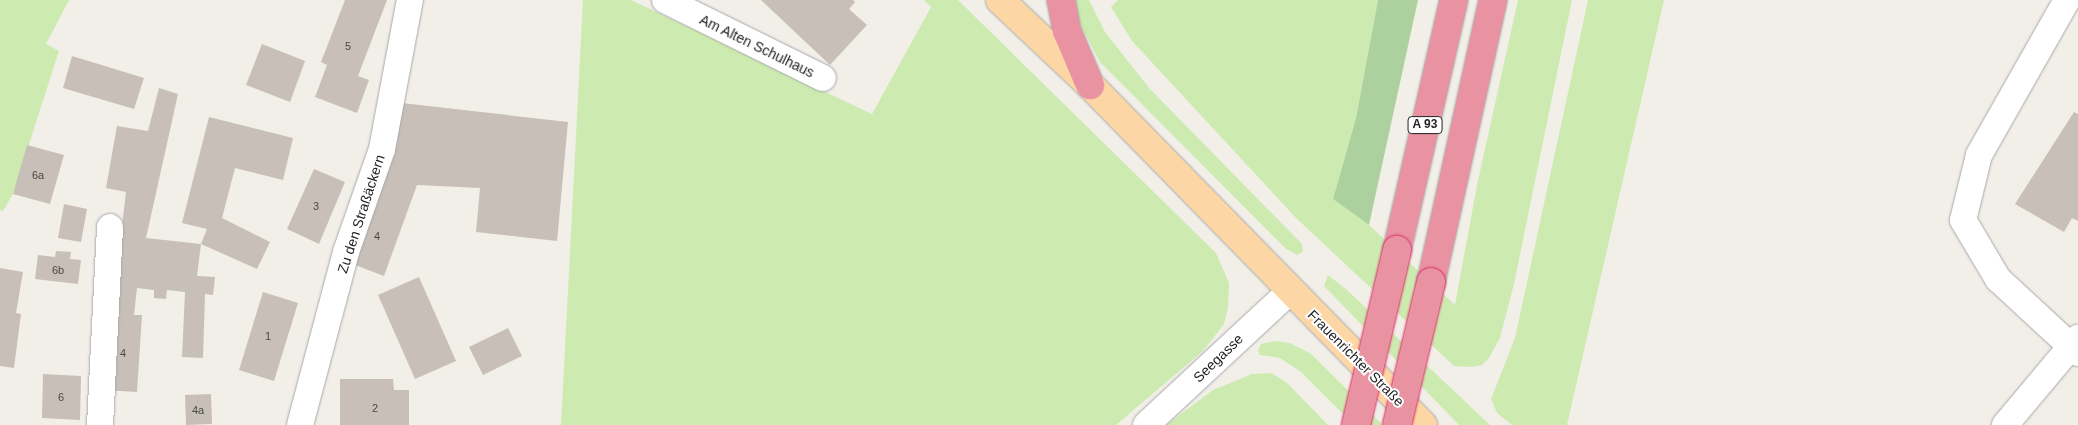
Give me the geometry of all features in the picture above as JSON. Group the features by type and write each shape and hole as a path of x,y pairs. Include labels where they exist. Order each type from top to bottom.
{"highway":[{"path":"1061,0 1067,31 1090,85"},
{"name":"A 93","path":"1356,425 1454,0"},
{"name":"A 93","path":"1397,425 1431,282 1493,0"}],"main road":[{"name":"Frauenrichter Straße","path":"1000,0 1090,85 1290,292 1423,425"}],"street":[{"name":"Zu den Straßäckern","path":"300,425 346,252 382,149 410,0"},
{"name":"Am Alten Schulhaus","path":"665,0 823,78"},
{"path":"2005,425 2076,346 1998,279 1963,220 1979,155 2067,0"},
{"path":"100,425 110,227"},
{"name":"Seegasse","path":"1146,425 1290,292"}],"green space":[{"path":"0,0 69,0 46,44 59,51 13,194 3,211 0,210"},
{"path":"583,0 631,0 872,114 931,7 924,0 958,0 1216,253 1229,283 1228,307 1224,324 1203,351 1116,425 561,425"},
{"path":"1073,0 1089,0 1105,32 1150,89 1302,244 1303,252 1297,255 1286,249 1100,62 1081,26"},
{"path":"1118,0 1378,0 1356,118 1333,199 1369,225 1455,305 1477,185 1518,0 1572,0 1514,284 1500,338 1489,358 1482,365 1472,367 1454,366 1296,218 1132,41 1111,7"},
{"path":"1378,0 1418,0 1369,225 1333,199 1356,118"},
{"path":"1588,0 1664,0 1567,425 1512,425 1497,413 1491,399 1515,338"},
{"path":"1328,275 1347,290 1490,425 1459,425 1324,286"},
{"path":"1275,341 1290,343 1311,354 1383,425 1354,425 1301,372 1280,358 1260,355 1258,350 1261,344"},
{"path":"1272,373 1287,383 1328,425 1166,425 1213,390 1252,374"}],"building":[{"path":"345,0 387,0 358,76 369,80 357,113 315,97 327,65 321,62"},
{"path":"761,0 853,0 855,2 849,9 867,25 830,65"},
{"path":"262,44 305,61 290,102 246,85"},
{"path":"72,56 144,78 134,109 63,88"},
{"path":"159,88 178,94 146,238 201,244 197,276 215,277 213,295 205,294 203,358 182,357 185,292 167,290 166,299 154,298 154,290 137,288 134,315 142,315 137,392 103,390 126,192 106,188 117,126 148,131"},
{"path":"402,103 568,122 557,241 476,232 480,188 417,185 384,276 347,262"},
{"path":"2074,112 2078,114 2078,221 2072,218 2064,232 2015,204"},
{"path":"209,117 293,138 283,180 235,168 222,218 270,242 257,269 201,244 207,229 182,223"},
{"path":"27,145 64,155 50,204 13,194"},
{"path":"314,169 345,182 319,244 287,229"},
{"path":"64,204 87,209 81,242 58,238"},
{"path":"56,251 71,252 70,259 81,260 78,284 35,279 38,255 55,257"},
{"path":"0,268 23,272 16,313 21,314 14,368 0,366"},
{"path":"419,277 456,361 415,379 378,295"},
{"path":"263,292 298,303 274,381 239,370"},
{"path":"508,328 522,356 483,375 469,347"},
{"path":"43,374 81,376 80,420 42,418"},
{"path":"340,379 393,379 394,390 409,390 409,425 340,425"},
{"path":"211,394 212,424 186,425 185,395"}]}
